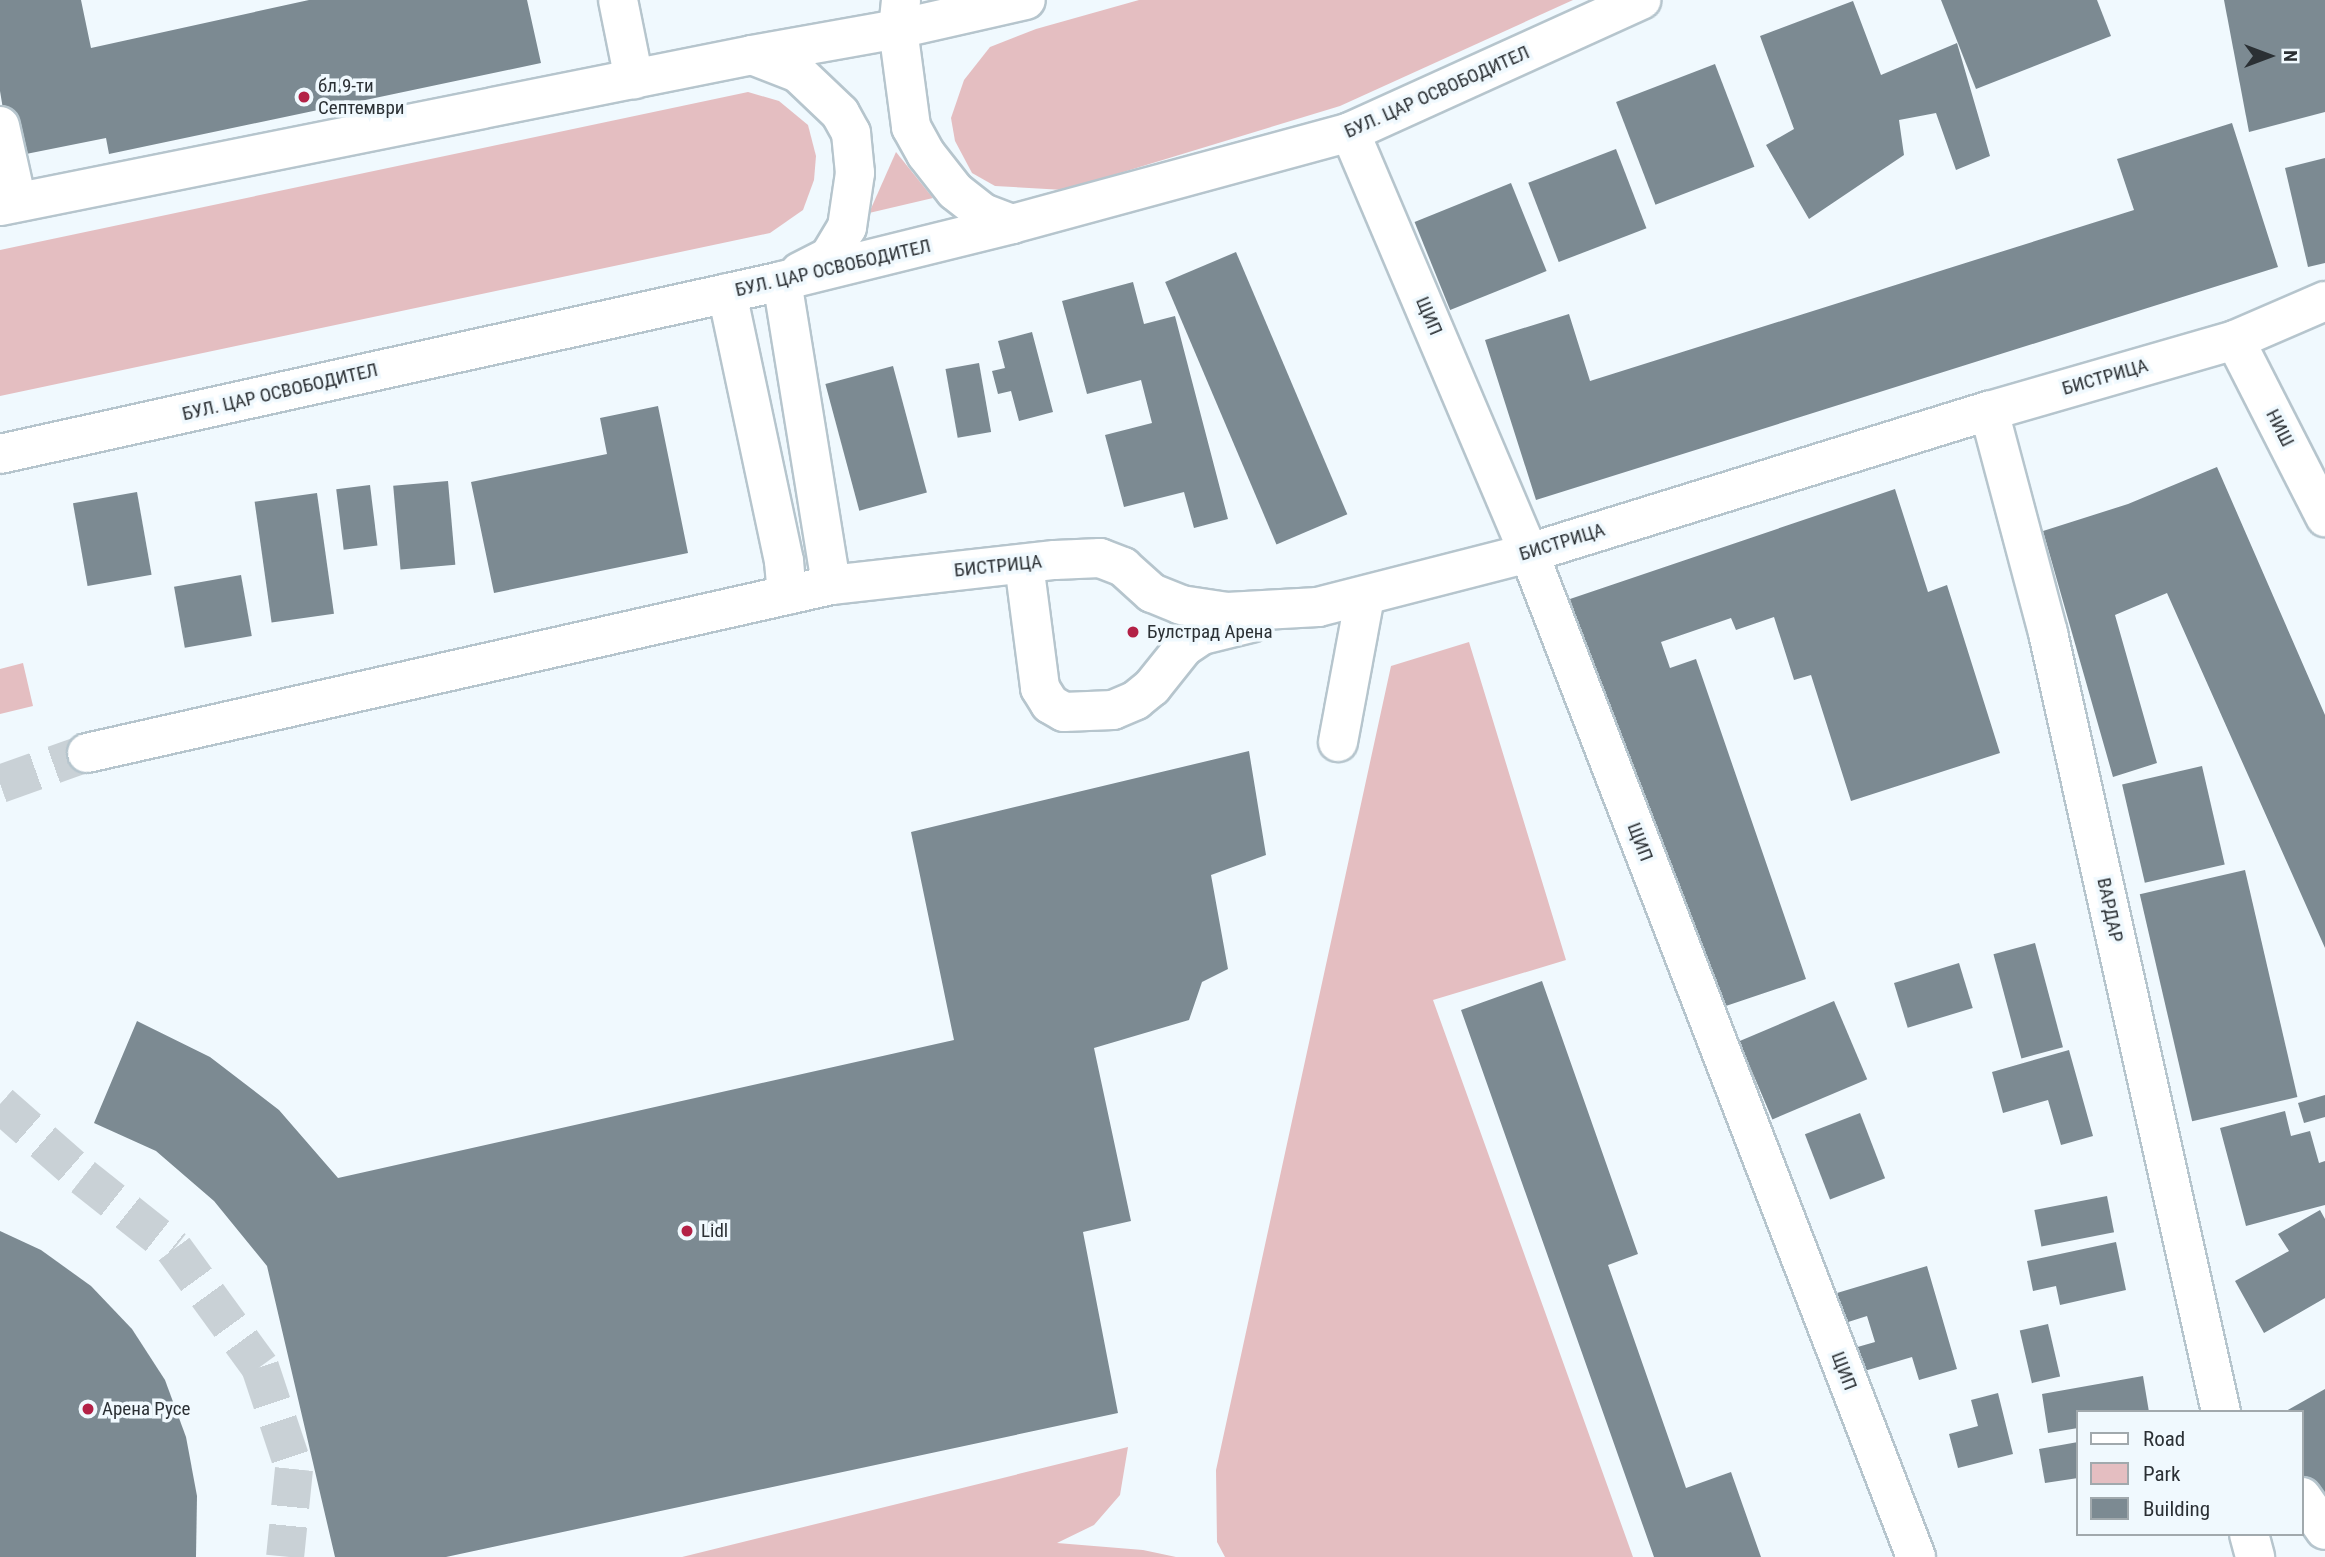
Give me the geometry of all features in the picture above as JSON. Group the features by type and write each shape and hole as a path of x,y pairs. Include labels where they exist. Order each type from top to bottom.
{"street":[{"path":"618,0 634,79"},
{"path":"0,126 9,204 752,55 899,15 1026,0"},
{"name":"БУЛ. ЦАР ОСВОБОДИТЕЛ","path":"0,454 782,281 1012,224 1350,132 1641,0"},
{"path":"899,15 911,127 926,155 955,191 983,213 1012,224"},
{"path":"752,55 797,73 840,113 851,133 855,173 847,227 829,257 782,281 831,585"},
{"name":"ЩИП","path":"1350,132 1529,553 1916,1557"},
{"path":"727,293 784,561 787,595"},
{"name":"БИСТРИЦА","path":"87,754 831,585 1100,558 1123,567 1152,593 1181,605 1227,612 1318,607 1529,553 1989,411 2235,340 2325,301"},
{"name":"НИШ","path":"2235,340 2325,517"},
{"name":"ВАРДАР","path":"1989,411 2048,633 2221,1410"},
{"path":"1024,564 1040,688 1050,704 1064,712 1113,710 1136,700 1152,687 1184,647 1202,635 1318,607"},
{"path":"1338,742 1365,596"},
{"path":"2304,1500 2325,1530"},
{"path":"2250,1536 2255,1557"}],"green space":[{"path":"1139,0 1573,0 1340,106 1064,190 995,186 972,173 955,141 951,118 964,80 990,47 1036,29"},
{"path":"748,92 779,101 808,125 816,156 814,180 803,210 770,233 0,396 0,250"},
{"path":"896,152 933,198 869,213"},
{"path":"1469,642 1566,960 1433,1000 1633,1557 1225,1557 1217,1542 1216,1470 1391,666"},
{"path":"23,663 33,706 0,714 0,669"},
{"path":"1128,1447 1120,1495 1094,1525 1057,1543 1143,1550 1176,1557 682,1557"}],"building":[{"path":"0,0 81,0 91,48 309,0 527,0 541,63 109,154 106,138 11,157 0,91"},
{"path":"1941,0 2097,0 2111,36 1976,89"},
{"path":"2224,0 2325,0 2325,112 2249,132"},
{"path":"1853,1 1881,75 1957,43 1990,156 1956,170 1936,113 1899,120 1904,155 1809,219 1766,145 1794,129 1760,36"},
{"path":"1715,64 1754,167 1655,205 1616,102"},
{"path":"2232,123 2278,267 1536,500 1485,340 1569,314 1590,381 2134,210 2117,159"},
{"path":"1616,149 1646,228 1559,262 1528,183"},
{"path":"2325,158 2325,263 2308,267 2285,168"},
{"path":"1511,183 1547,271 1450,310 1415,222"},
{"path":"1236,252 1347,514 1276,544 1165,282"},
{"path":"1133,282 1144,324 1175,316 1228,519 1194,528 1184,492 1124,507 1105,435 1152,423 1141,380 1087,394 1062,301"},
{"path":"1032,332 1053,412 1019,421 1011,391 998,394 992,371 1005,368 998,341"},
{"path":"979,363 991,432 958,438 946,369"},
{"path":"893,366 927,493 859,511 825,384"},
{"path":"658,406 688,553 494,593 471,482 607,454 600,418"},
{"path":"2217,467 2325,715 2325,948 2167,593 2115,615 2157,763 2113,777 2043,531 2128,504"},
{"path":"448,481 455,565 401,569 393,486"},
{"path":"370,485 377,546 344,550 336,489"},
{"path":"1895,489 1928,592 1947,585 2000,753 1851,801 1811,675 1794,680 1774,617 1736,630 1731,618 1661,642 1670,668 1696,659 1806,979 1711,1011 1570,599"},
{"path":"137,492 152,575 88,586 73,503"},
{"path":"317,493 334,614 272,623 255,502"},
{"path":"241,575 252,636 185,648 174,587"},
{"path":"1249,751 1266,855 1211,875 1228,969 1202,982 1189,1020 1094,1048 1131,1221 1083,1232 1118,1413 446,1557 335,1557 267,1266 214,1201 156,1151 94,1123 137,1021 210,1057 279,1110 338,1178 954,1040 911,832"},
{"path":"2202,766 2225,864 2145,883 2122,784"},
{"path":"2245,870 2297,1097 2192,1121 2140,894"},
{"path":"2035,943 2063,1047 2021,1058 1993,954"},
{"path":"1959,963 1973,1008 1908,1028 1894,983"},
{"path":"1542,981 1638,1254 1608,1265 1686,1488 1731,1472 1761,1557 1654,1557 1461,1010"},
{"path":"1834,1001 1867,1079 1772,1119 1739,1041"},
{"path":"2069,1050 2093,1136 2061,1145 2048,1100 2003,1113 1992,1072"},
{"path":"2325,1095 2325,1117 2304,1123 2298,1103"},
{"path":"2285,1111 2291,1136 2310,1131 2319,1163 2325,1161 2325,1205 2246,1226 2220,1128"},
{"path":"1860,1113 1885,1178 1830,1199 1805,1134"},
{"path":"2107,1196 2114,1232 2041,1246 2034,1210"},
{"path":"2320,1210 2325,1219 2325,1298 2264,1333 2235,1281 2289,1251 2278,1234"},
{"name":"Арена Русе","path":"0,1231 41,1250 91,1286 132,1329 165,1380 186,1437 197,1496 196,1557 0,1557"},
{"path":"2116,1242 2126,1290 2060,1305 2056,1286 2033,1291 2027,1261"},
{"path":"1927,1266 1957,1369 1919,1380 1912,1357 1861,1372 1854,1348 1875,1342 1867,1316 1845,1323 1837,1293"},
{"path":"2048,1324 2060,1377 2032,1383 2020,1331"},
{"path":"2143,1376 2149,1410 2076,1410 2076,1428 2048,1433 2042,1394"},
{"path":"2325,1389 2325,1513 2304,1476 2304,1410 2288,1410"},
{"path":"1998,1393 2013,1454 1958,1468 1949,1434 1978,1426 1971,1400"},
{"path":"2076,1442 2076,1478 2045,1483 2039,1449"}],"tunnel":[{"path":"0,784 87,753"},
{"path":"0,1104 83,1177 174,1249 260,1367 294,1469 285,1557"}],"place":[{"name":"бл.9-ти Септември","path":"304,97"},
{"name":"Булстрад Арена","path":"1133,632"},
{"name":"Lidl","path":"687,1231"},
{"name":"Арена Русе","path":"88,1409"}]}
